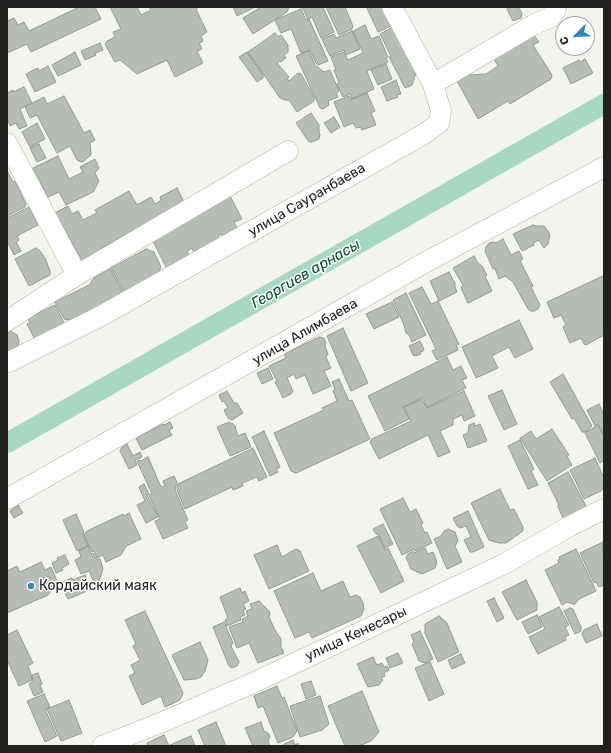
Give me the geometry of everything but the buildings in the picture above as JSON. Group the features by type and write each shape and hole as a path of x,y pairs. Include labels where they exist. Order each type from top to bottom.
{"street":[{"path":"392,7 433,84 533,25 550,17 556,9 555,7"},
{"name":"улица Сауранбаева","path":"7,362 102,316 424,134 440,123 441,111 433,84"},
{"path":"7,143 77,275"},
{"path":"7,321 77,275 288,151"},
{"name":"улица Алимбаева","path":"7,499 426,262 604,167"},
{"name":"улица Кенесары","path":"102,746 253,683 504,564 570,526 604,509"}],"waterway":[{"name":"Георгиев арнасы","path":"7,443 604,104"}],"place":[{"name":"Кордайский маяк","path":"31,586"}]}
